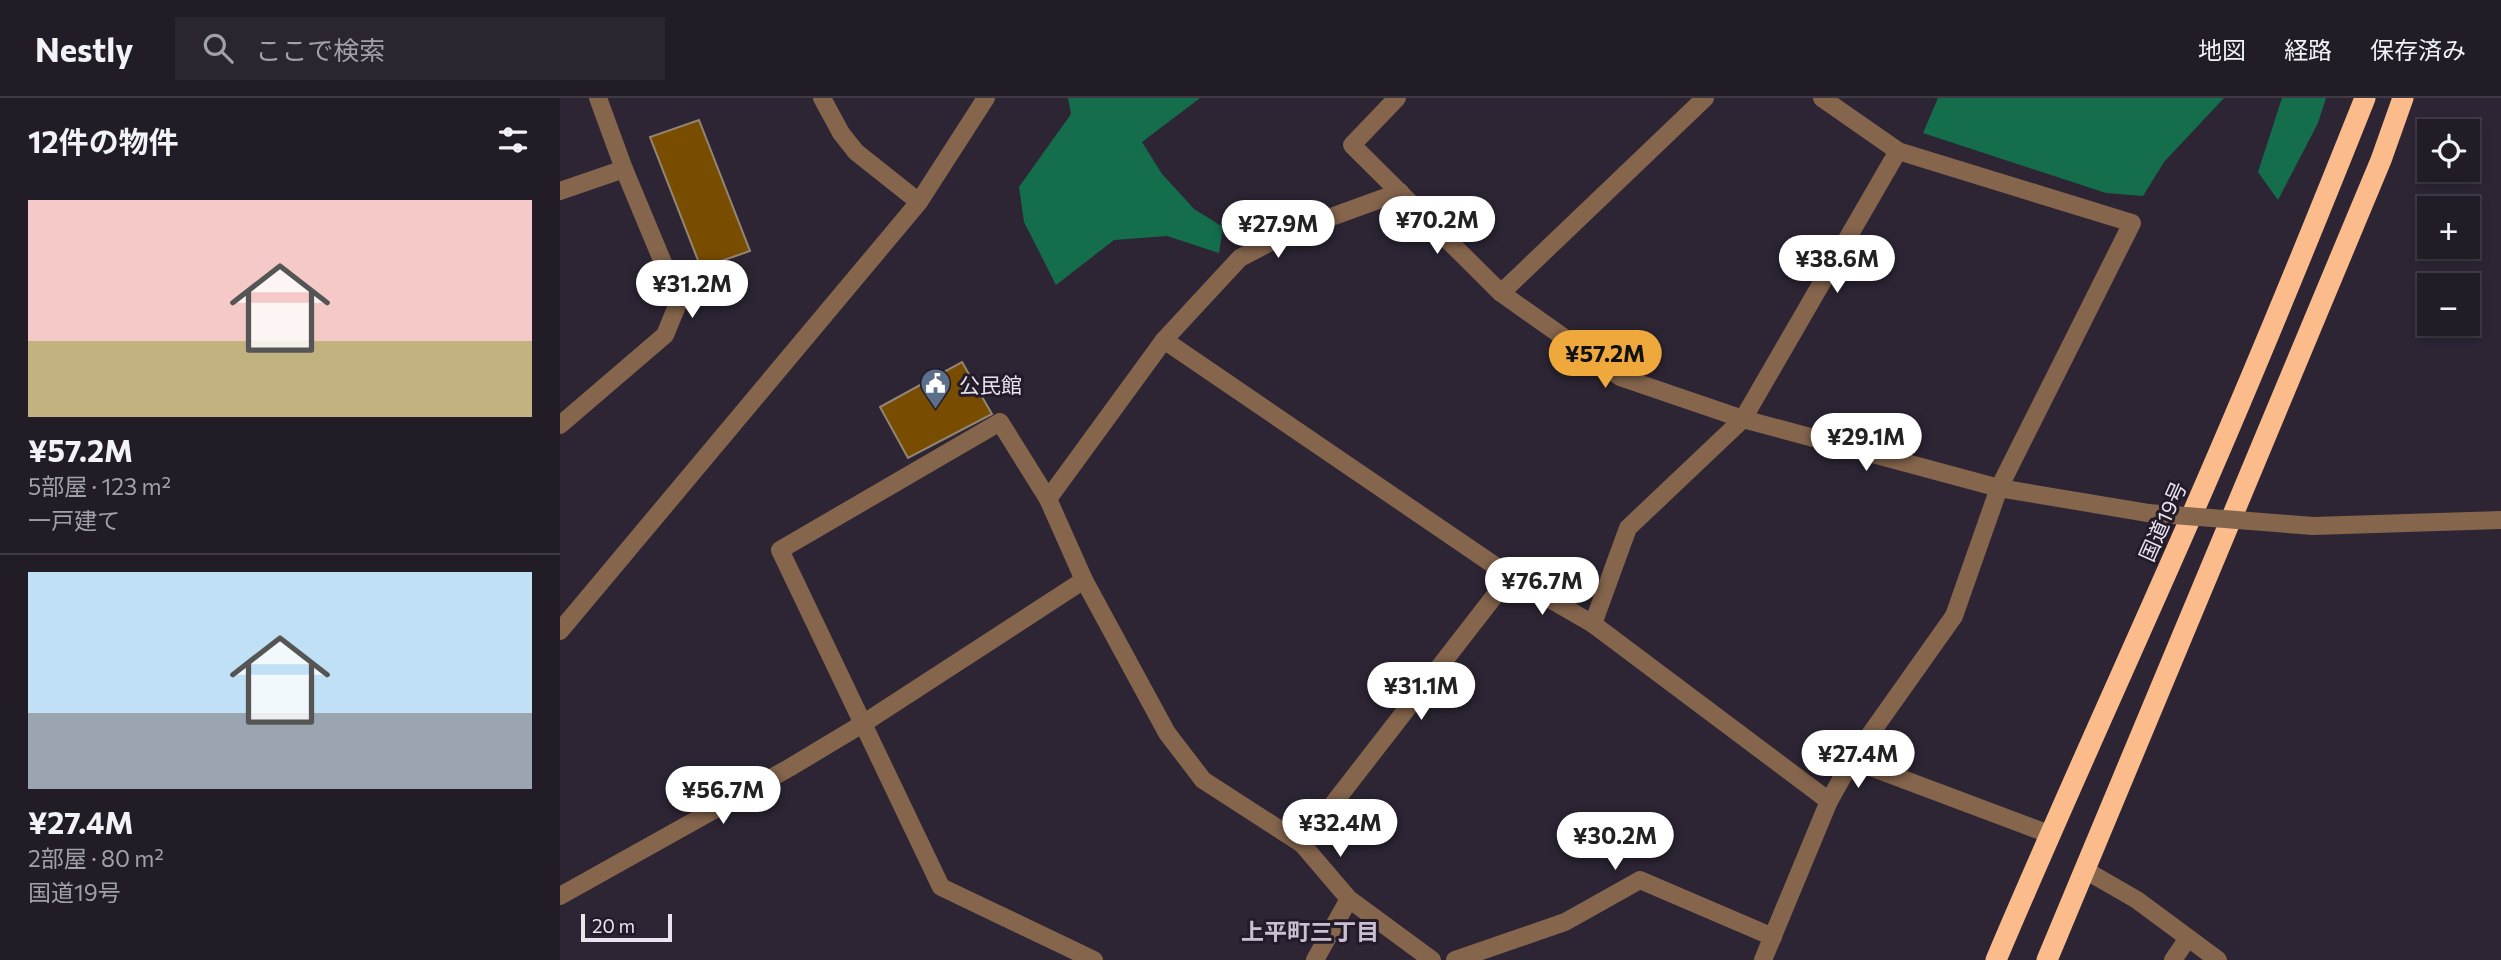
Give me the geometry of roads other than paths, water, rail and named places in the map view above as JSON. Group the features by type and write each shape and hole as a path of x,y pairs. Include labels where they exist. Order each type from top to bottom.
{"highway":[{"name":"国道19号","path":"1996,960 2200,495 2365,98"},
{"path":"2047,960 2381,160 2403,98"}],"street":[{"path":"560,425 665,335 679,302 598,98"},
{"path":"822,98 841,133 856,152 919,201"},
{"path":"560,631 919,201 986,98"},
{"path":"1397,98 1352,145 1501,293 1620,377 1743,419 1999,488 2148,513 2313,526 2501,520"},
{"path":"1501,293 1704,98"},
{"path":"1763,960 1829,801 1852,760 1954,616 1999,488 2132,223 1898,151 1822,98"},
{"path":"1593,624 1628,528 1743,419 1898,151"},
{"path":"560,191 624,169"},
{"path":"1048,499 1164,340 1240,258 1290,232 1400,192"},
{"path":"1164,340 1510,576 1593,624 1829,801"},
{"path":"1094,960 941,887 780,550 1000,422 1048,499 1084,580 1167,733 1203,780 1302,844 1349,900 1432,960"},
{"path":"1302,844 1510,576"},
{"path":"560,896 864,723 1084,580"},
{"path":"1852,760 2049,834"},
{"path":"2085,870 2137,900 2218,960"},
{"path":"1455,960 1565,922 1640,880 1773,937"},
{"path":"1315,960 1349,900"},
{"path":"2173,960 2188,938"}],"place":[{"name":"公民館","path":"936,411"}],"district":[{"name":"上平町三丁目","path":"1310,931"}]}
